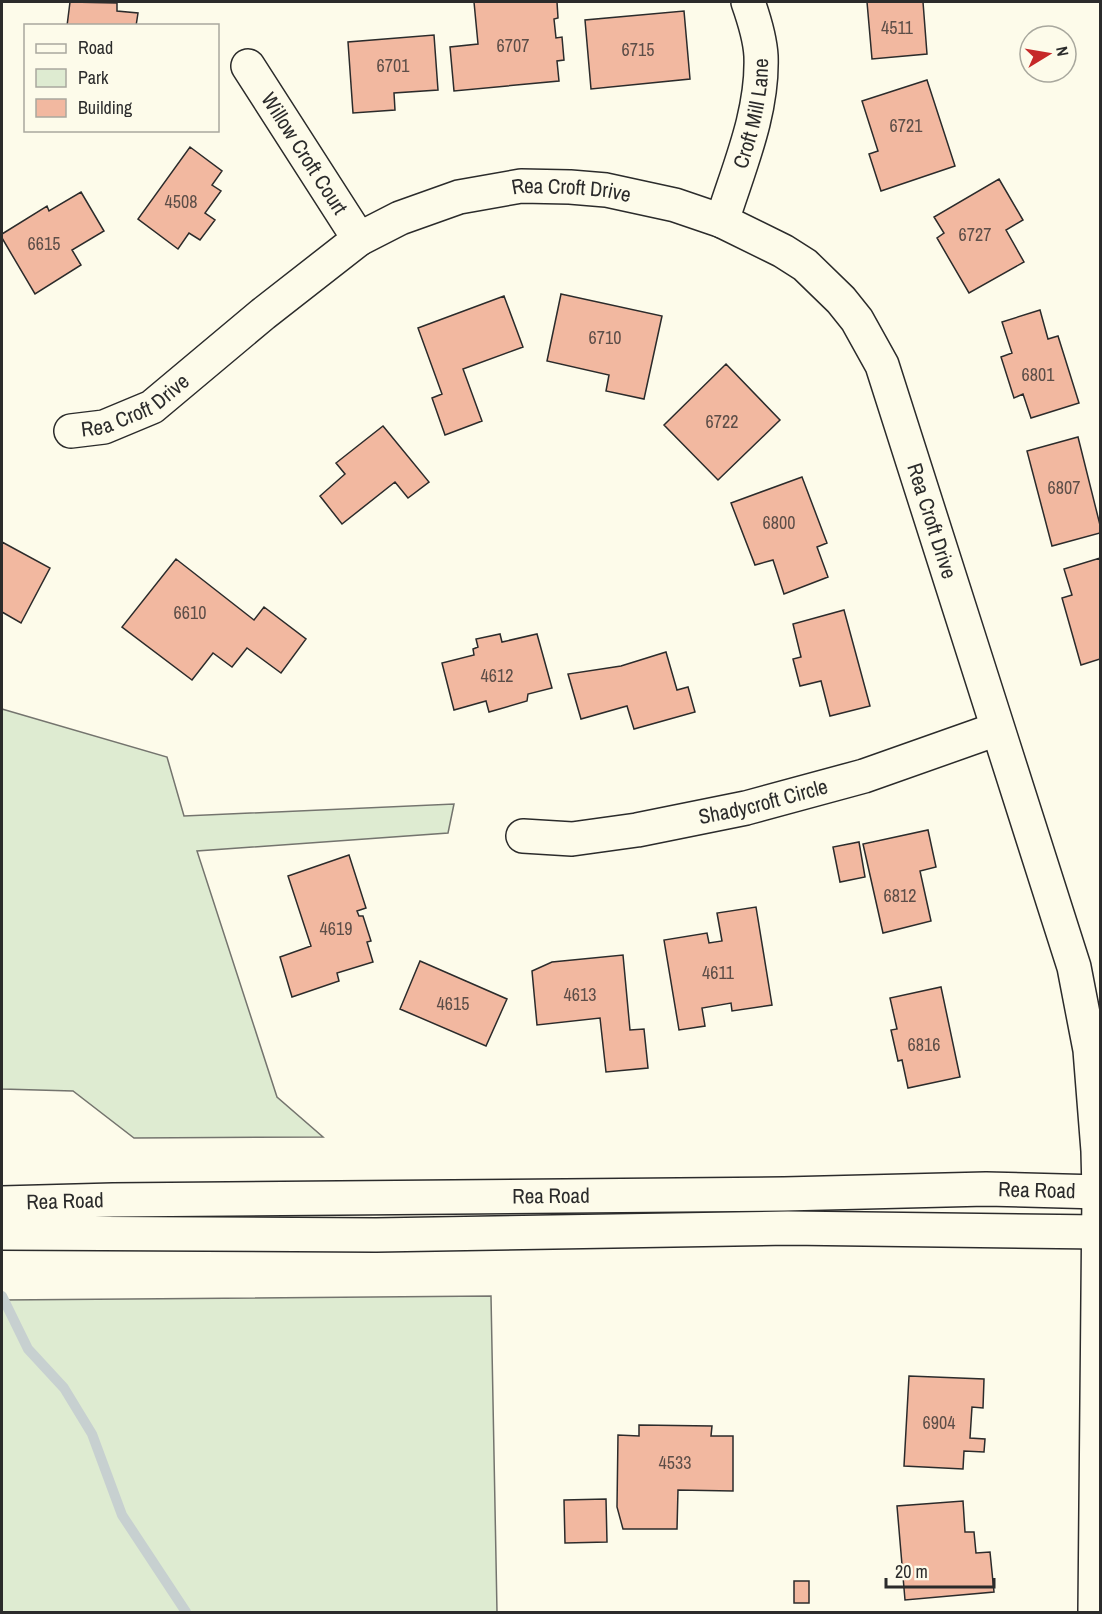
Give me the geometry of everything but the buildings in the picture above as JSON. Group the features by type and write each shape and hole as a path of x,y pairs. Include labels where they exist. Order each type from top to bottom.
{"street":[{"name":"Croft Mill Lane","path":"722,221 759,100 761,55 758,33 748,2"},
{"name":"Willow Croft Court","path":"248,66 359,239"},
{"name":"Rea Croft Drive","path":"71,431 104,427 152,407 263,314 359,239 400,218 459,197 521,186 606,190 675,205 722,221 783,251 805,265 841,300 857,320 882,365 1074,967 1090,1050 1100,1192 1095,1612"},
{"name":"Shadycroft Circle","path":"523,836 572,839 637,830 746,808 864,776 997,729"},
{"name":"Rea Road","path":"2,1203 986,1189 1100,1192"},
{"name":"Rea Road","path":"2,1233 376,1235 788,1228 1100,1232"}],"green space":[{"path":"2,709 167,757 184,816 454,804 448,833 197,851 277,1097 323,1137 134,1138 73,1091 2,1089"},
{"path":"491,1296 497,1612 2,1612 2,1300"}],"waterway":[{"path":"2,1296 28,1349 64,1388 92,1434 122,1515 186,1612"}]}
